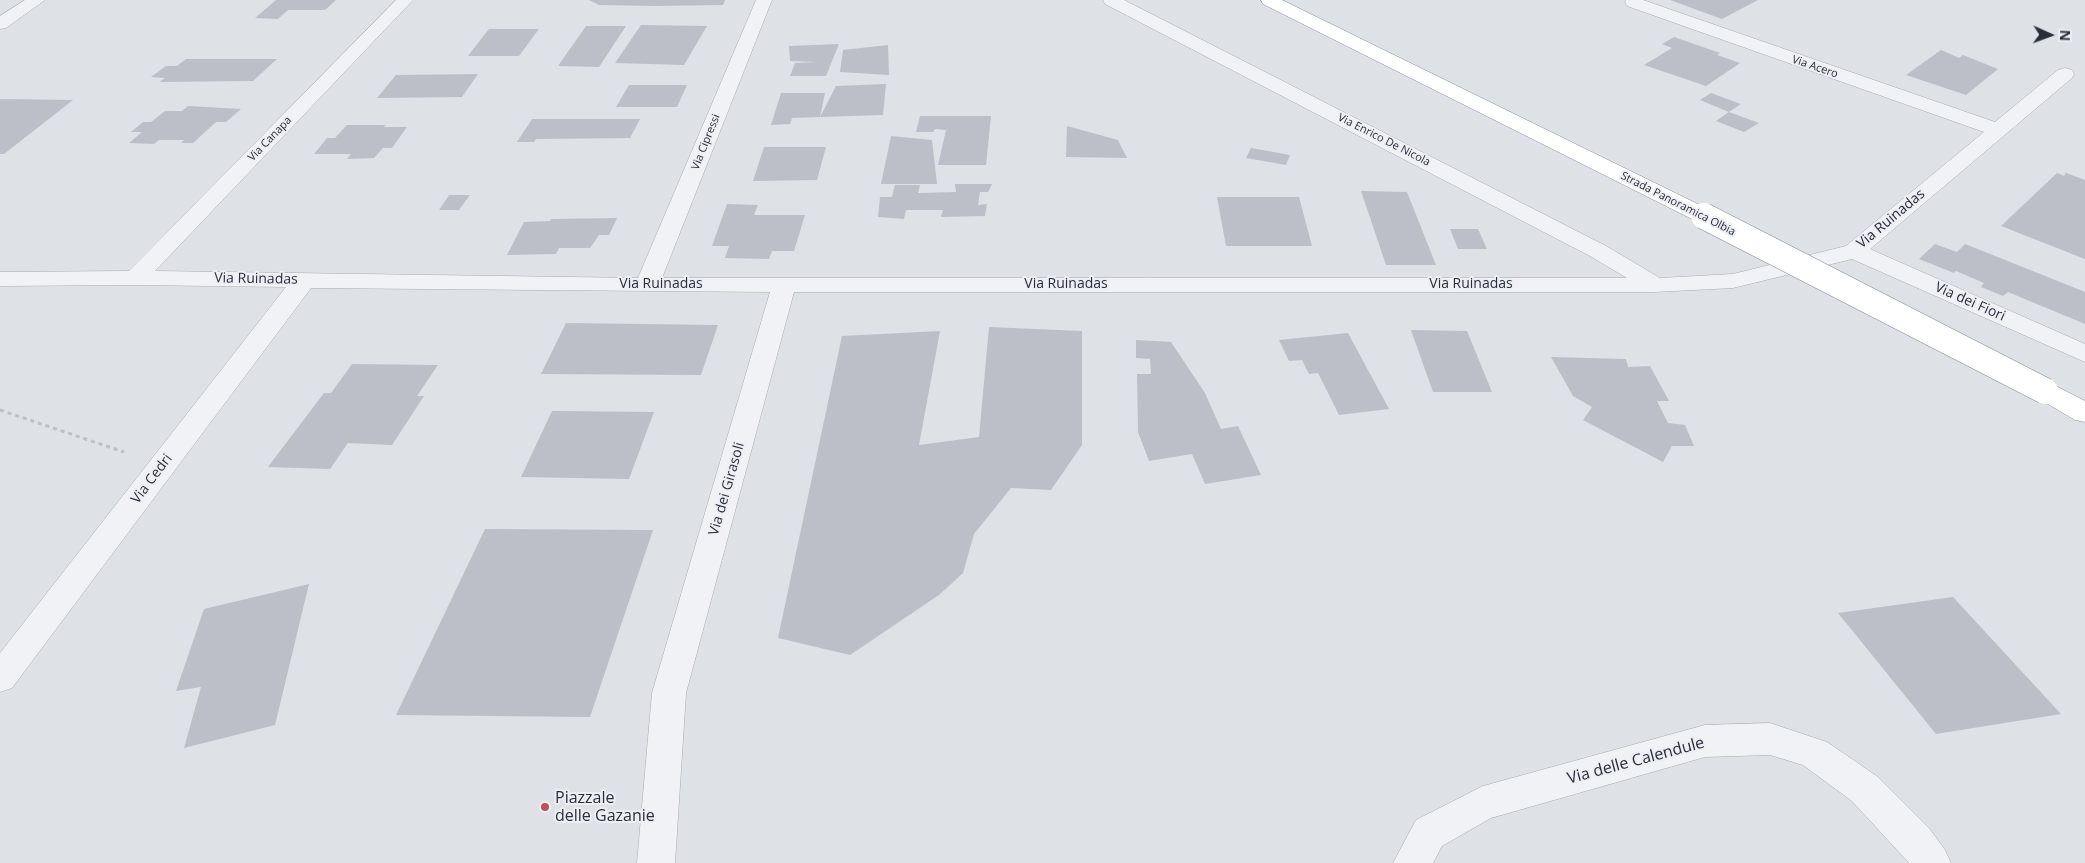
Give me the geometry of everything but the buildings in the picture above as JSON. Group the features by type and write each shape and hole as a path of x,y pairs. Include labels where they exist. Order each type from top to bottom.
{"highway":[{"name":"Strada Panoramica Olbia","path":"1269,0 1704,216 2085,413"}],"street":[{"path":"0,24 37,0"},
{"name":"Via Canapa","path":"135,278 405,0"},
{"name":"Via Cipressi","path":"647,285 764,0"},
{"name":"Via Enrico De Nicola","path":"1111,0 1598,251 1654,284"},
{"name":"Via Acero","path":"1633,2 1998,130"},
{"name":"Via Ruinadas","path":"0,279 135,278 647,285 1654,284 1733,281 1854,251 2065,74"},
{"name":"Via dei Fiori","path":"1854,251 2085,354"},
{"name":"Via Cedri","path":"0,678 304,280"},
{"name":"Via dei Girasoli","path":"656,863 669,693 784,284"},
{"name":"Via delle Calendule","path":"1412,863 1429,833 1483,803 1704,741 1770,739 1814,753 1865,789 1916,841 1932,863"}],"path":[{"path":"0,410 163,465"}],"place":[{"name":"Piazzale delle Gazanie","path":"545,807"}]}
